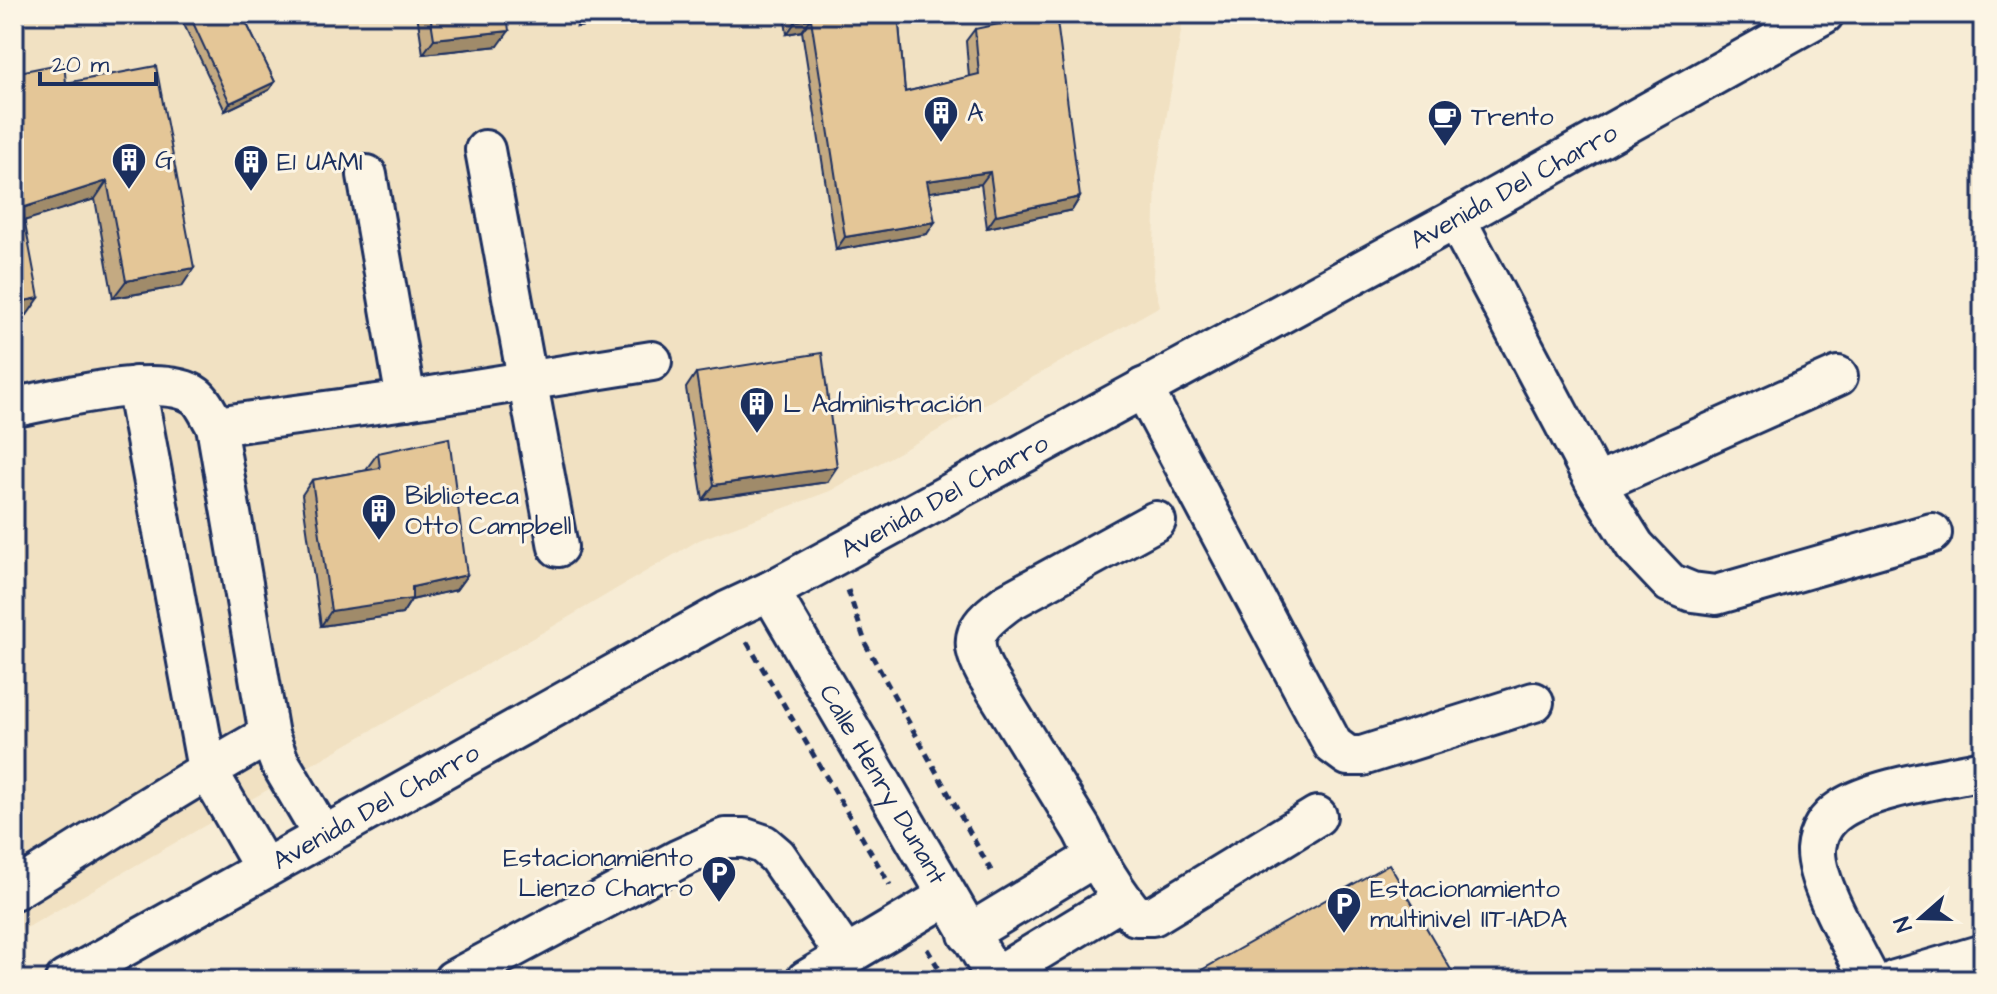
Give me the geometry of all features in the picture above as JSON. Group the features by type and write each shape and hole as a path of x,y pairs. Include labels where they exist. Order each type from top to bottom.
{"street":[{"name":"Avenida Del Charro","path":"65,980 727,611 770,591 1456,219 1824,14"},
{"path":"485,150 558,547"},
{"path":"367,175 406,400"},
{"path":"1456,219 1596,484 1635,546 1670,583 1692,592 1716,595 1932,533"},
{"path":"216,426 652,361"},
{"path":"1596,484 1838,376"},
{"path":"14,407 136,386 169,385 197,396 216,426 269,735 279,761 323,836"},
{"path":"136,386 207,769 264,868"},
{"path":"1143,388 1333,745 1348,756 1362,756 1534,702"},
{"path":"1156,521 1008,602 980,626 975,653 986,674 1082,830 1095,857 1136,916 1153,916 1317,816"},
{"name":"Calle Henry Dunant","path":"770,591 996,979"},
{"path":"14,890 108,834 207,769 269,735"},
{"path":"1870,980 1828,894 1821,872 1816,852 1823,828 1842,809 1882,793 1983,770"},
{"path":"453,980 679,859 725,838 745,838 763,844 777,856 846,956"},
{"path":"968,934 1095,857"},
{"path":"806,980 947,896"},
{"path":"996,979 1122,900"},
{"path":"1895,980 1983,954"}],"path":[{"path":"837,554 866,645 1011,907"},
{"path":"727,611 759,658 946,980"}],"shaded area":[{"path":"14,14 1184,14 1156,178 1153,280 1160,306 830,491 699,540 14,935"}],"building":[{"path":"189,14 242,14 275,82 230,103"},
{"path":"430,14 507,14 509,31 434,39"},
{"name":"A","path":"795,14 898,14 905,92 979,74 975,29 1056,14 1080,197 996,215 990,172 927,181 935,222 845,237 811,19 796,21"},
{"path":"64,63 66,83 156,66 194,268 126,281 107,181 22,208 39,298 14,303 14,73"},
{"name":"L Administración","path":"822,353 837,467 714,485 696,373"},
{"name":"Biblioteca Otto Campbell","path":"449,438 467,575 412,587 412,599 331,611 312,480 380,468 378,453"},
{"path":"1389,864 1457,980 1184,980"}],"place":[{"name":"A","path":"941,144"},
{"name":"Trento","path":"1445,148"},
{"name":"G","path":"129,191"},
{"name":"E1 UAMI","path":"251,193"},
{"name":"L Administración","path":"757,435"},
{"name":"Biblioteca Otto Campbell","path":"379,542"},
{"name":"Estacionamiento Lienzo Charro","path":"719,904"},
{"name":"Estacionamiento multinivel IIT-IADA","path":"1344,935"}]}
